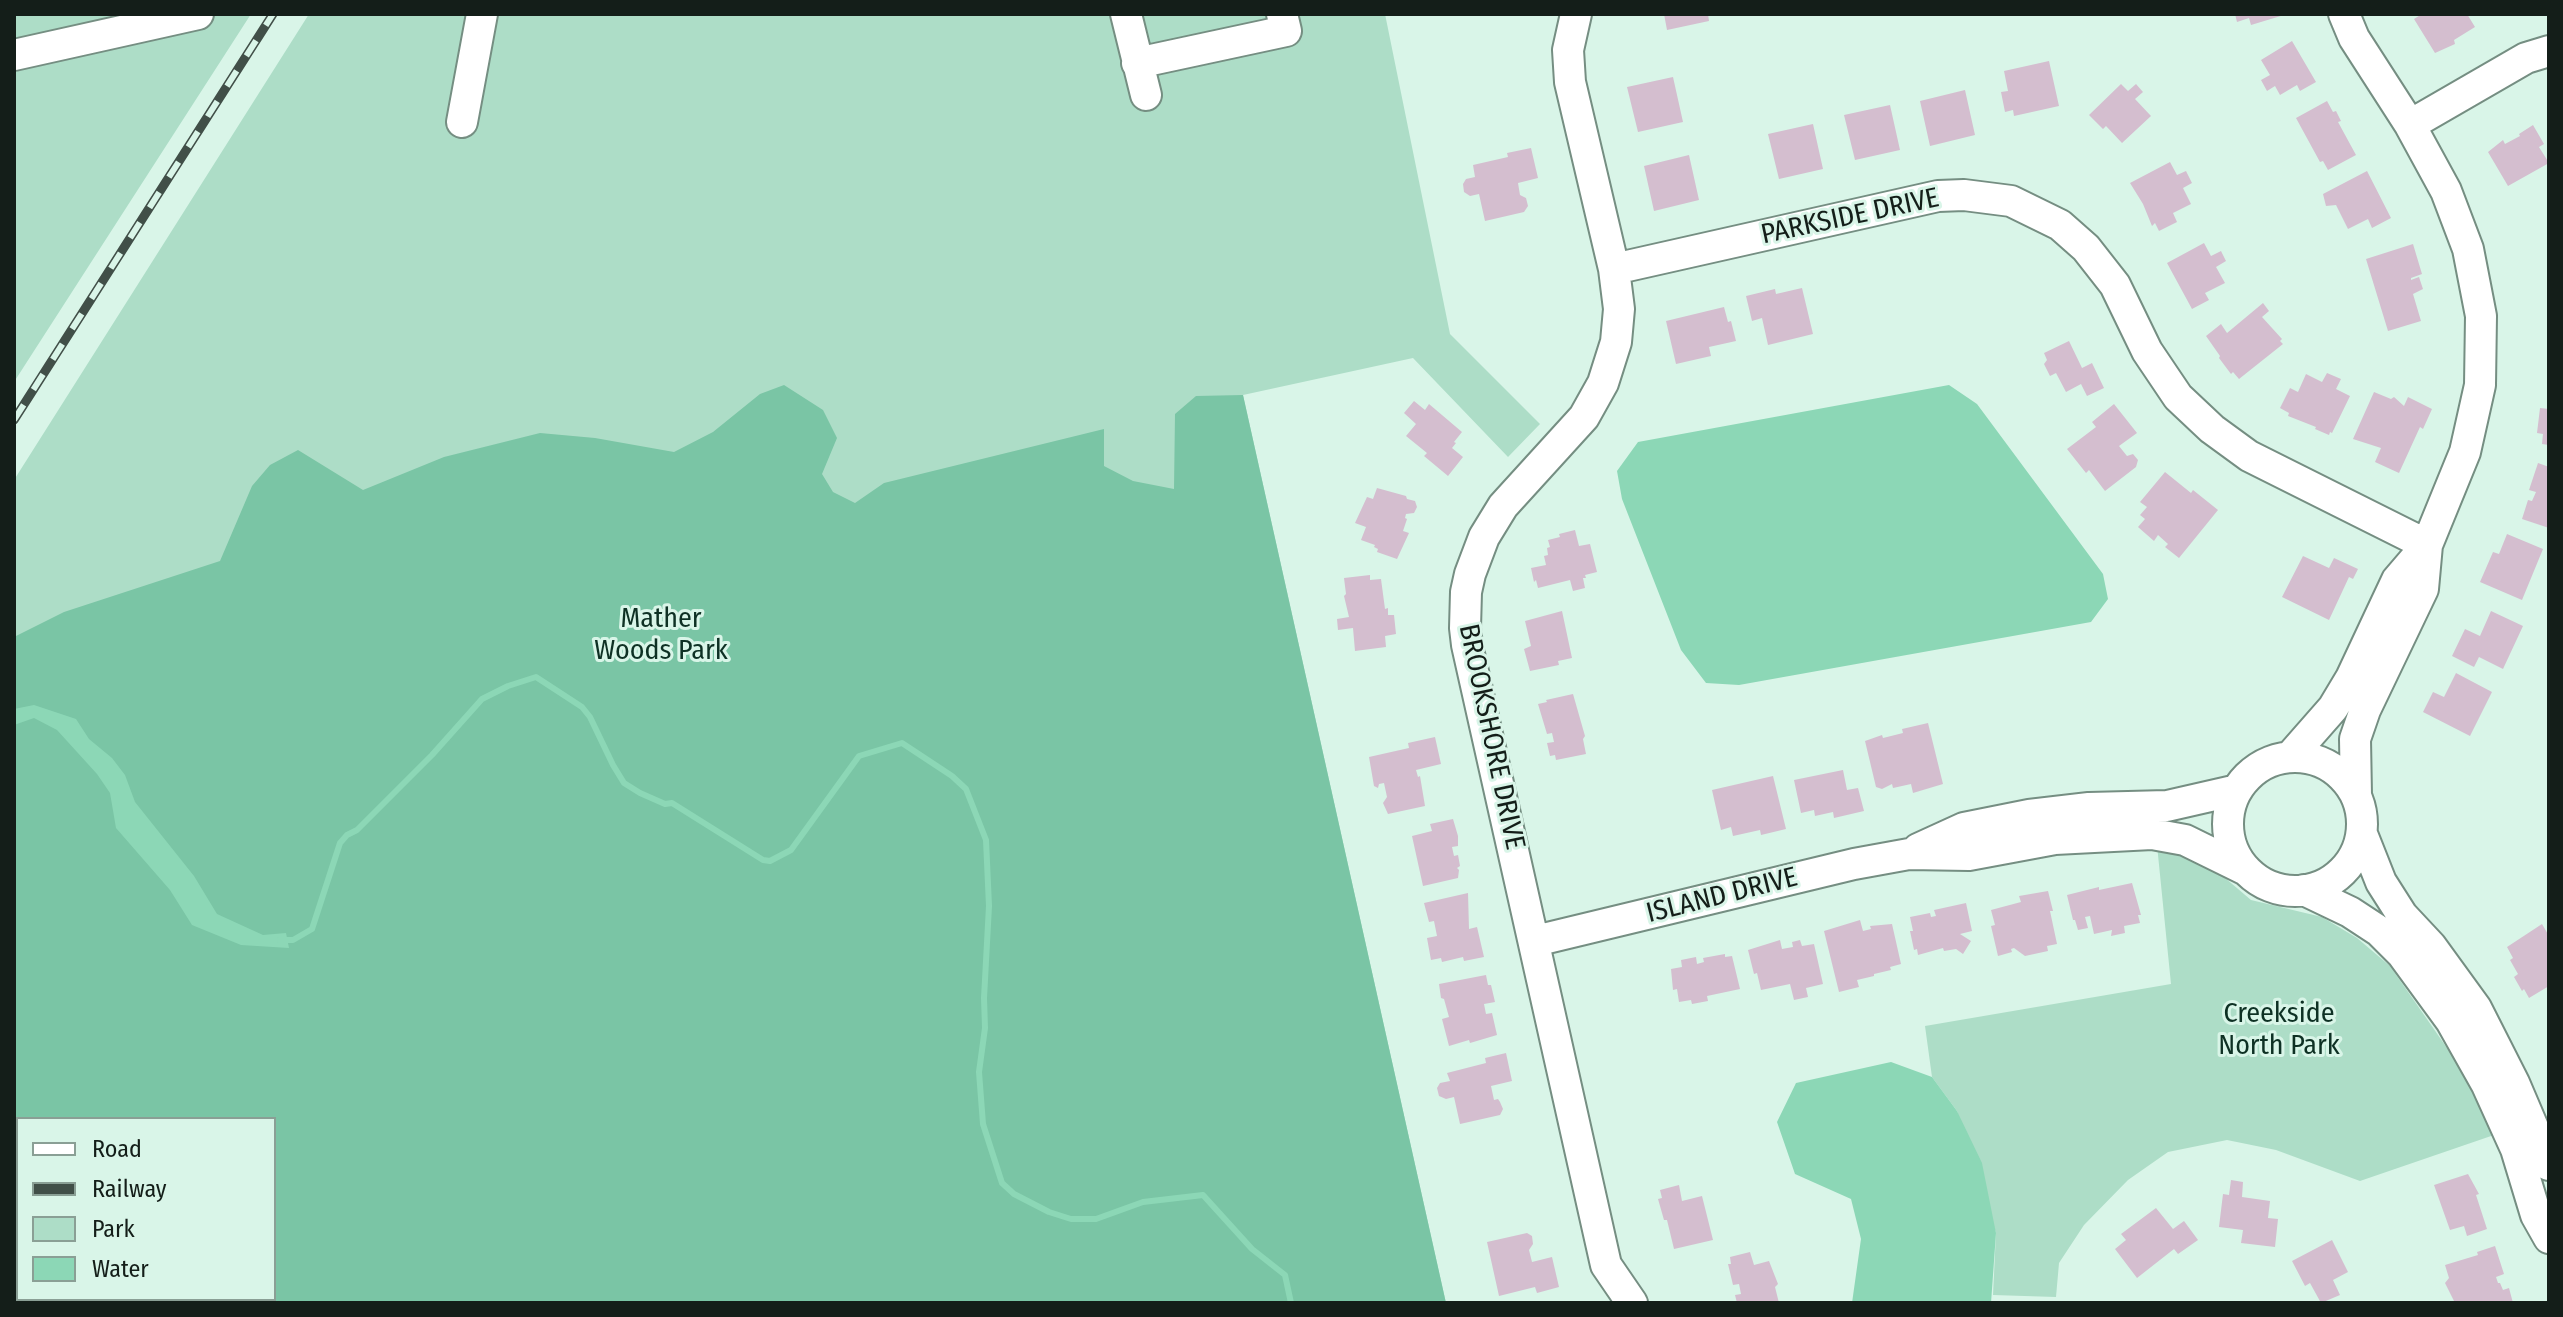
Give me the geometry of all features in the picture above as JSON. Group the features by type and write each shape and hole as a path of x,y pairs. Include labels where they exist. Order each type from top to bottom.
{"street":[{"path":"14,55 198,14"},
{"path":"462,122 482,14"},
{"path":"1126,14 1146,95"},
{"path":"1137,63 1286,31 1282,14"},
{"name":"BROOKSHORE DRIVE","path":"1576,14 1568,50 1570,82 1614,269 1619,297 1618,326 1603,383 1584,417 1492,522 1470,574 1464,612 1467,645 1606,1265 1632,1303"},
{"path":"2344,14 2354,38 2410,125 2446,191 2468,249 2481,316 2480,385 2465,452 2427,545 2423,589 2365,710 2355,739 2356,795"},
{"path":"2410,125 2526,58 2549,51"},
{"name":"PARKSIDE DRIVE","path":"1614,269 1938,196 1964,195 2011,201 2060,225 2086,248 2115,285 2147,351 2178,397 2212,429 2249,456 2427,545"},
{"path":"2290,757 2333,708 2351,678 2397,580 2427,545"},
{"path":"2290,757 2310,758 2329,766 2345,778 2356,795 2362,814 2362,834 2355,855 2342,872 2325,884 2304,890 2283,890 2263,883 2246,870 2234,852 2229,831 2230,810 2237,790 2251,774 2269,762 2290,757"},
{"name":"ISLAND DRIVE","path":"1909,854 1964,828 2029,815 2089,808 2167,806 2237,790"},
{"name":"ISLAND DRIVE","path":"1535,941 1854,864 1909,854 1969,855 2055,839 2152,834 2185,840 2246,870"},
{"path":"2362,834 2381,882 2402,915 2431,946 2476,1008 2514,1083 2549,1165"},
{"path":"2304,890 2350,912 2379,931 2402,954 2451,1021 2487,1085 2516,1149 2536,1215 2549,1238"}],"green space":[{"path":"16,14 251,14 14,382 14,21"},
{"name":"Mather Woods Park","path":"309,14 1385,14 1450,334 1540,424 1508,457 1413,358 1243,395 1446,1303 14,1303 14,480"},
{"name":"Mather Woods Park","path":"784,385 823,410 837,438 822,474 833,492 855,503 884,483 1104,429 1104,466 1133,481 1174,489 1175,414 1196,396 1243,395 1446,1303 14,1303 14,637 64,612 220,561 252,486 270,465 298,450 363,490 444,457 540,433 595,438 674,452 713,432 760,394"},
{"name":"Creekside North Park","path":"2157,845 2211,866 2251,900 2322,917 2357,938 2390,966 2463,1071 2494,1135 2360,1181 2276,1150 2227,1140 2168,1152 2128,1180 2084,1225 2059,1263 2056,1297 1993,1295 1996,1233 1957,1111 1932,1077 1925,1026 2171,984"}],"water":[{"path":"1949,385 1977,404 2103,574 2108,599 2091,622 1739,685 1706,683 1681,650 1622,499 1617,471 1638,442"},
{"path":"34,705 76,719 89,739 112,758 125,775 135,802 194,876 217,914 263,935 286,933 289,948 241,945 192,925 170,890 116,828 110,793 97,774 57,730 34,718 14,725 14,709"},
{"path":"1891,1062 1932,1077 1957,1111 1982,1163 1996,1233 1991,1303 1852,1303 1861,1239 1851,1199 1795,1174 1777,1122 1796,1083"}],"building":[{"path":"1664,14 1708,14 1709,21 1667,30"},
{"path":"2235,14 2284,15 2251,25 2249,18 2237,22"},
{"path":"2422,14 2467,14 2475,27 2454,40 2455,44 2435,53 2414,19"},
{"path":"2292,41 2316,82 2300,91 2297,85 2280,95 2275,86 2267,91 2261,80 2270,75 2261,60"},
{"path":"2049,61 2059,106 2014,116 2013,110 2005,112 2001,92 2008,91 2004,71"},
{"path":"1673,77 1683,122 1638,132 1627,87"},
{"path":"2121,84 2128,91 2136,84 2143,92 2135,99 2151,116 2122,143 2106,126 2103,129 2089,115"},
{"path":"1965,90 1975,135 1930,146 1920,101"},
{"path":"2327,101 2333,112 2336,111 2341,121 2338,122 2356,155 2328,170 2323,161 2320,162 2296,118"},
{"path":"1890,105 1900,150 1855,160 1844,115"},
{"path":"1813,124 1823,169 1779,179 1768,134"},
{"path":"2533,125 2544,144 2539,147 2549,163 2508,186 2488,152 2503,140 2505,144 2520,136"},
{"path":"1531,148 1538,178 1518,183 1520,195 1526,198 1528,206 1524,212 1485,221 1479,194 1470,196 1464,192 1466,179 1475,177 1473,165"},
{"path":"1689,155 1699,200 1654,211 1644,166"},
{"path":"2170,162 2177,175 2186,171 2192,183 2183,188 2191,204 2173,213 2177,222 2159,231 2155,223 2152,226 2130,183"},
{"path":"2367,171 2391,218 2372,228 2368,219 2348,229 2336,205 2326,206 2323,194"},
{"path":"2204,243 2211,256 2221,251 2226,261 2216,267 2225,283 2205,293 2209,300 2192,309 2167,263"},
{"path":"2413,244 2422,274 2411,278 2419,277 2423,289 2413,294 2421,321 2388,331 2366,259"},
{"path":"1802,288 1813,334 1768,345 1762,318 1752,321 1746,296 1775,289 1776,294"},
{"path":"2263,303 2269,311 2262,317 2283,344 2239,379 2233,372 2231,374 2206,336 2221,324 2227,333"},
{"path":"1724,307 1736,341 1709,347 1711,356 1676,364 1666,321"},
{"path":"2069,341 2082,368 2092,363 2104,388 2087,396 2081,384 2066,392 2056,373 2050,376 2044,364 2047,360 2044,353"},
{"path":"2327,373 2341,379 2336,389 2350,396 2329,435 2288,416 2289,413 2280,408 2290,388 2298,392 2306,374 2322,382"},
{"path":"2374,392 2391,399 2394,397 2404,406 2408,397 2432,409 2423,429 2420,427 2399,473 2375,462 2381,448 2353,439"},
{"path":"1414,401 1425,410 1429,404 1462,432 1452,448 1463,457 1448,476 1406,436 1416,424 1404,413"},
{"path":"2114,404 2137,433 2119,446 2127,456 2133,454 2138,460 2136,467 2105,491 2067,449 2096,427 2092,422"},
{"path":"2540,408 2549,409 2549,445 2542,444 2543,434 2537,433"},
{"path":"2538,463 2549,467 2549,528 2522,519 2528,500 2532,501 2536,492 2529,490"},
{"path":"2165,472 2218,510 2179,558 2165,547 2168,544 2158,535 2154,541 2138,527 2145,519 2140,515 2147,507 2140,502"},
{"path":"1377,488 1406,496 1415,501 1417,507 1414,513 1406,514 1403,531 1409,533 1397,559 1377,552 1375,545 1361,540 1366,527 1355,523 1367,497 1373,499"},
{"path":"1575,530 1579,546 1590,544 1597,572 1585,575 1585,588 1573,591 1570,580 1538,588 1531,568 1546,565 1544,556 1548,555 1547,548 1550,547 1548,540"},
{"path":"2507,534 2543,549 2522,600 2480,582 2493,552 2499,554"},
{"path":"2303,556 2329,568 2334,558 2358,569 2353,579 2349,577 2329,620 2282,597"},
{"path":"1370,575 1370,580 1381,579 1385,609 1388,608 1388,615 1394,615 1396,634 1385,636 1386,647 1355,651 1353,628 1338,630 1337,619 1349,617 1344,578"},
{"path":"1562,611 1572,658 1558,661 1559,665 1530,671 1524,649 1531,646 1525,621"},
{"path":"2491,611 2523,626 2503,669 2479,657 2474,667 2452,656 2465,629 2480,636"},
{"path":"2456,673 2492,692 2470,736 2423,712 2433,692 2444,697"},
{"path":"1573,694 1585,736 1586,754 1556,760 1555,755 1550,756 1547,743 1554,742 1552,733 1547,734 1538,704"},
{"path":"1928,723 1943,784 1913,793 1911,784 1893,788 1892,784 1882,789 1876,787 1865,741 1903,733 1902,729"},
{"path":"1435,737 1441,764 1416,770 1420,776 1425,806 1388,814 1383,803 1387,797 1384,783 1379,784 1378,788 1374,786 1369,757 1409,748 1408,743"},
{"path":"1843,770 1847,790 1858,788 1864,811 1834,818 1833,812 1815,816 1814,810 1801,813 1794,780"},
{"path":"1773,776 1786,829 1761,835 1760,830 1733,836 1731,827 1721,830 1712,790"},
{"path":"1453,819 1458,836 1458,846 1452,847 1454,856 1458,855 1458,878 1423,886 1412,836 1432,831 1430,824"},
{"path":"2132,883 2141,915 2138,915 2140,923 2124,926 2125,933 2111,936 2112,930 2094,934 2090,916 2085,917 2088,928 2078,930 2067,895"},
{"path":"2048,891 2057,944 2047,946 2048,951 2025,956 2014,948 2012,952 1998,956 1991,926 1995,925 1991,910 2021,902 2019,896"},
{"path":"1468,893 1469,929 1477,927 1484,957 1464,961 1463,957 1442,962 1441,958 1431,960 1427,938 1437,936 1434,921 1429,922 1424,903"},
{"path":"1966,903 1972,931 1960,934 1971,941 1963,954 1956,949 1944,951 1943,948 1918,955 1910,931 1913,931 1910,917 1930,913 1931,917 1936,916 1934,910"},
{"path":"1860,920 1863,931 1871,929 1870,926 1892,924 1901,964 1857,980 1859,987 1839,992 1824,931"},
{"path":"2542,924 2549,936 2549,986 2529,998 2514,977 2518,974 2507,947"},
{"path":"1780,940 1782,949 1793,947 1792,942 1800,940 1802,946 1814,944 1823,984 1806,988 1808,997 1794,1000 1790,984 1761,990 1748,950"},
{"path":"1725,954 1725,957 1732,956 1740,989 1707,996 1708,1001 1692,1004 1691,1000 1679,1002 1677,989 1673,990 1671,969 1682,967 1681,960 1696,957 1697,964 1704,962 1703,958"},
{"path":"1486,975 1495,1002 1484,1004 1486,1014 1492,1013 1497,1035 1449,1046 1442,1019 1449,1017 1439,984"},
{"path":"1506,1053 1512,1081 1491,1086 1494,1100 1498,1099 1503,1109 1500,1115 1460,1124 1454,1097 1446,1099 1439,1096 1437,1088 1440,1083 1450,1081 1447,1073 1486,1063 1485,1058"},
{"path":"2468,1174 2479,1194 2476,1195 2487,1229 2467,1236 2464,1226 2450,1230 2434,1185"},
{"path":"2231,1180 2243,1182 2242,1197 2270,1201 2268,1218 2278,1219 2275,1247 2241,1243 2243,1230 2219,1227 2223,1194 2229,1195"},
{"path":"1679,1185 1682,1201 1702,1196 1713,1240 1674,1249 1658,1199 1662,1198 1660,1190"},
{"path":"2156,1208 2173,1229 2184,1221 2198,1240 2178,1254 2174,1249 2137,1278 2115,1249 2126,1240 2121,1234"},
{"path":"1527,1233 1532,1236 1533,1244 1529,1250 1532,1262 1552,1257 1559,1287 1537,1293 1535,1287 1499,1296 1487,1242"},
{"path":"2332,1240 2348,1272 2333,1280 2340,1295 2321,1303 2310,1283 2305,1286 2292,1261"},
{"path":"2495,1246 2504,1274 2496,1277 2503,1290 2509,1288 2513,1303 2455,1303 2445,1283 2449,1278 2445,1265"},
{"path":"1750,1252 1754,1265 1769,1261 1778,1284 1775,1287 1779,1303 1737,1303 1735,1295 1741,1294 1739,1284 1733,1285 1728,1264 1731,1264 1730,1257"}],"waterway":[{"path":"280,940 293,940 312,929 340,843 347,835 357,830 432,755 482,699 536,677 582,707 624,783 665,804 672,803 763,860 770,861 791,850 859,756 902,743 966,789 986,840 989,906 985,1028 979,1072 983,1124 1002,1183 1014,1194 1049,1212 1071,1219 1096,1219 1143,1202 1203,1195 1252,1249 1285,1275 1291,1303"}],"railway":[{"path":"14,420 273,14"}]}
